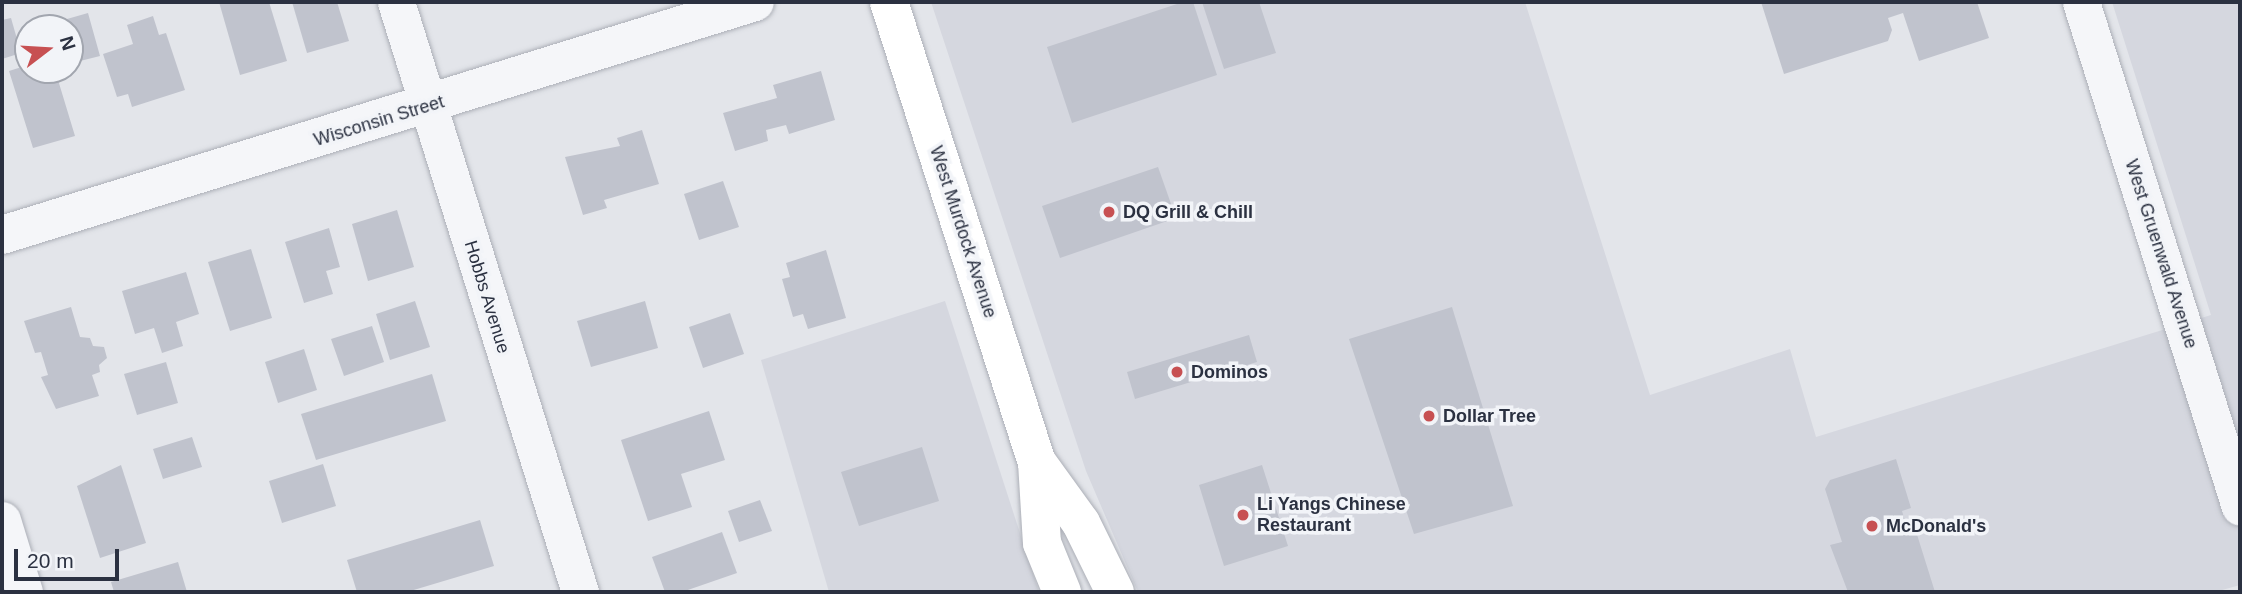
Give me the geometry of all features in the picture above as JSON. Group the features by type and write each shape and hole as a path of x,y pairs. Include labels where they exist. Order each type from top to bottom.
{"main road":[{"name":"West Murdock Avenue","path":"889,2 1037,462 1042,543 1062,592"},
{"name":"West Murdock Avenue","path":"1037,462 1081,523 1115,592"}],"street":[{"name":"Hobbs Avenue","path":"396,2 580,592"},
{"name":"Wisconsin Street","path":"2,235 428,106 755,2"},
{"name":"West Gruenwald Avenue","path":"2081,2 2240,507"},
{"path":"2,520 24,592"}],"shaded area":[{"path":"931,2 1525,2 1650,395 1790,349 1816,437 2211,315 2112,2 2240,2 2240,585 2215,592 1138,592 1086,471"},
{"path":"945,301 1039,592 829,592 761,360"}],"building":[{"path":"219,2 269,2 287,61 240,75"},
{"path":"292,2 337,2 349,41 307,53"},
{"path":"1183,2 1193,2 1217,75 1072,123 1047,47"},
{"path":"1202,2 1259,2 1276,53 1224,69"},
{"path":"1761,2 1977,2 1989,38 1919,61 1903,13 1888,18 1892,30 1888,41 1784,74"},
{"path":"88,13 100,56 84,60 84,14"},
{"path":"153,16 159,35 166,33 185,90 132,107 128,94 117,97 103,54 133,44 127,25"},
{"path":"11,18 14,28 14,55 2,59 2,20"},
{"path":"14,69 14,84 59,84 75,136 33,148 9,71"},
{"path":"821,71 835,120 789,134 786,125 766,130 768,141 735,151 723,113 777,98 773,85"},
{"path":"642,130 659,184 604,200 607,208 583,215 565,157 620,146 617,138"},
{"name":"DQ Grill & Chill","path":"1158,167 1176,218 1060,258 1042,206"},
{"path":"723,181 739,227 699,240 684,194"},
{"path":"397,210 414,267 368,281 352,224"},
{"path":"329,228 340,267 326,271 333,294 304,303 285,242"},
{"path":"251,249 272,318 230,331 208,262"},
{"path":"826,250 846,318 808,329 803,314 793,317 782,279 790,277 786,263"},
{"path":"186,272 199,314 176,322 183,346 162,353 154,328 135,334 122,291"},
{"path":"415,301 430,347 390,360 376,314"},
{"path":"645,301 658,348 591,367 577,321"},
{"path":"71,307 80,337 90,338 93,346 104,347 107,358 99,365 100,372 92,375 99,396 56,409 41,377 48,375 41,352 35,353 24,321"},
{"name":"Dollar Tree","path":"1452,307 1513,506 1414,534 1349,339"},
{"path":"730,313 744,354 703,368 689,327"},
{"path":"372,326 384,362 344,376 331,339"},
{"path":"1249,335 1257,362 1135,399 1127,372"},
{"path":"304,349 317,390 278,403 265,362"},
{"path":"166,362 178,403 137,415 124,374"},
{"path":"432,374 446,421 316,460 301,414"},
{"path":"709,411 725,460 681,474 692,507 648,521 621,440"},
{"path":"192,437 202,467 163,479 153,449"},
{"path":"922,447 939,501 859,526 841,472"},
{"name":"McDonald's","path":"1896,459 1911,508 1902,511 1907,527 1914,525 1935,592 1848,592 1830,545 1842,542 1825,489 1830,480"},
{"path":"323,464 336,506 282,523 269,481"},
{"path":"121,465 146,543 100,558 77,486"},
{"name":"Li Yangs Chinese Restaurant","path":"1262,465 1288,546 1224,566 1199,485"},
{"path":"760,500 772,531 739,542 728,511"},
{"path":"480,520 494,566 407,592 357,592 347,560"},
{"path":"722,532 737,573 682,592 665,592 652,557"},
{"path":"178,562 187,592 114,592 111,582"}],"place":[{"name":"DQ Grill & Chill","path":"1109,212"},
{"name":"Dominos","path":"1177,372"},
{"name":"Dollar Tree","path":"1429,416"},
{"name":"Li Yangs Chinese Restaurant","path":"1243,515"},
{"name":"McDonald's","path":"1872,526"}]}
